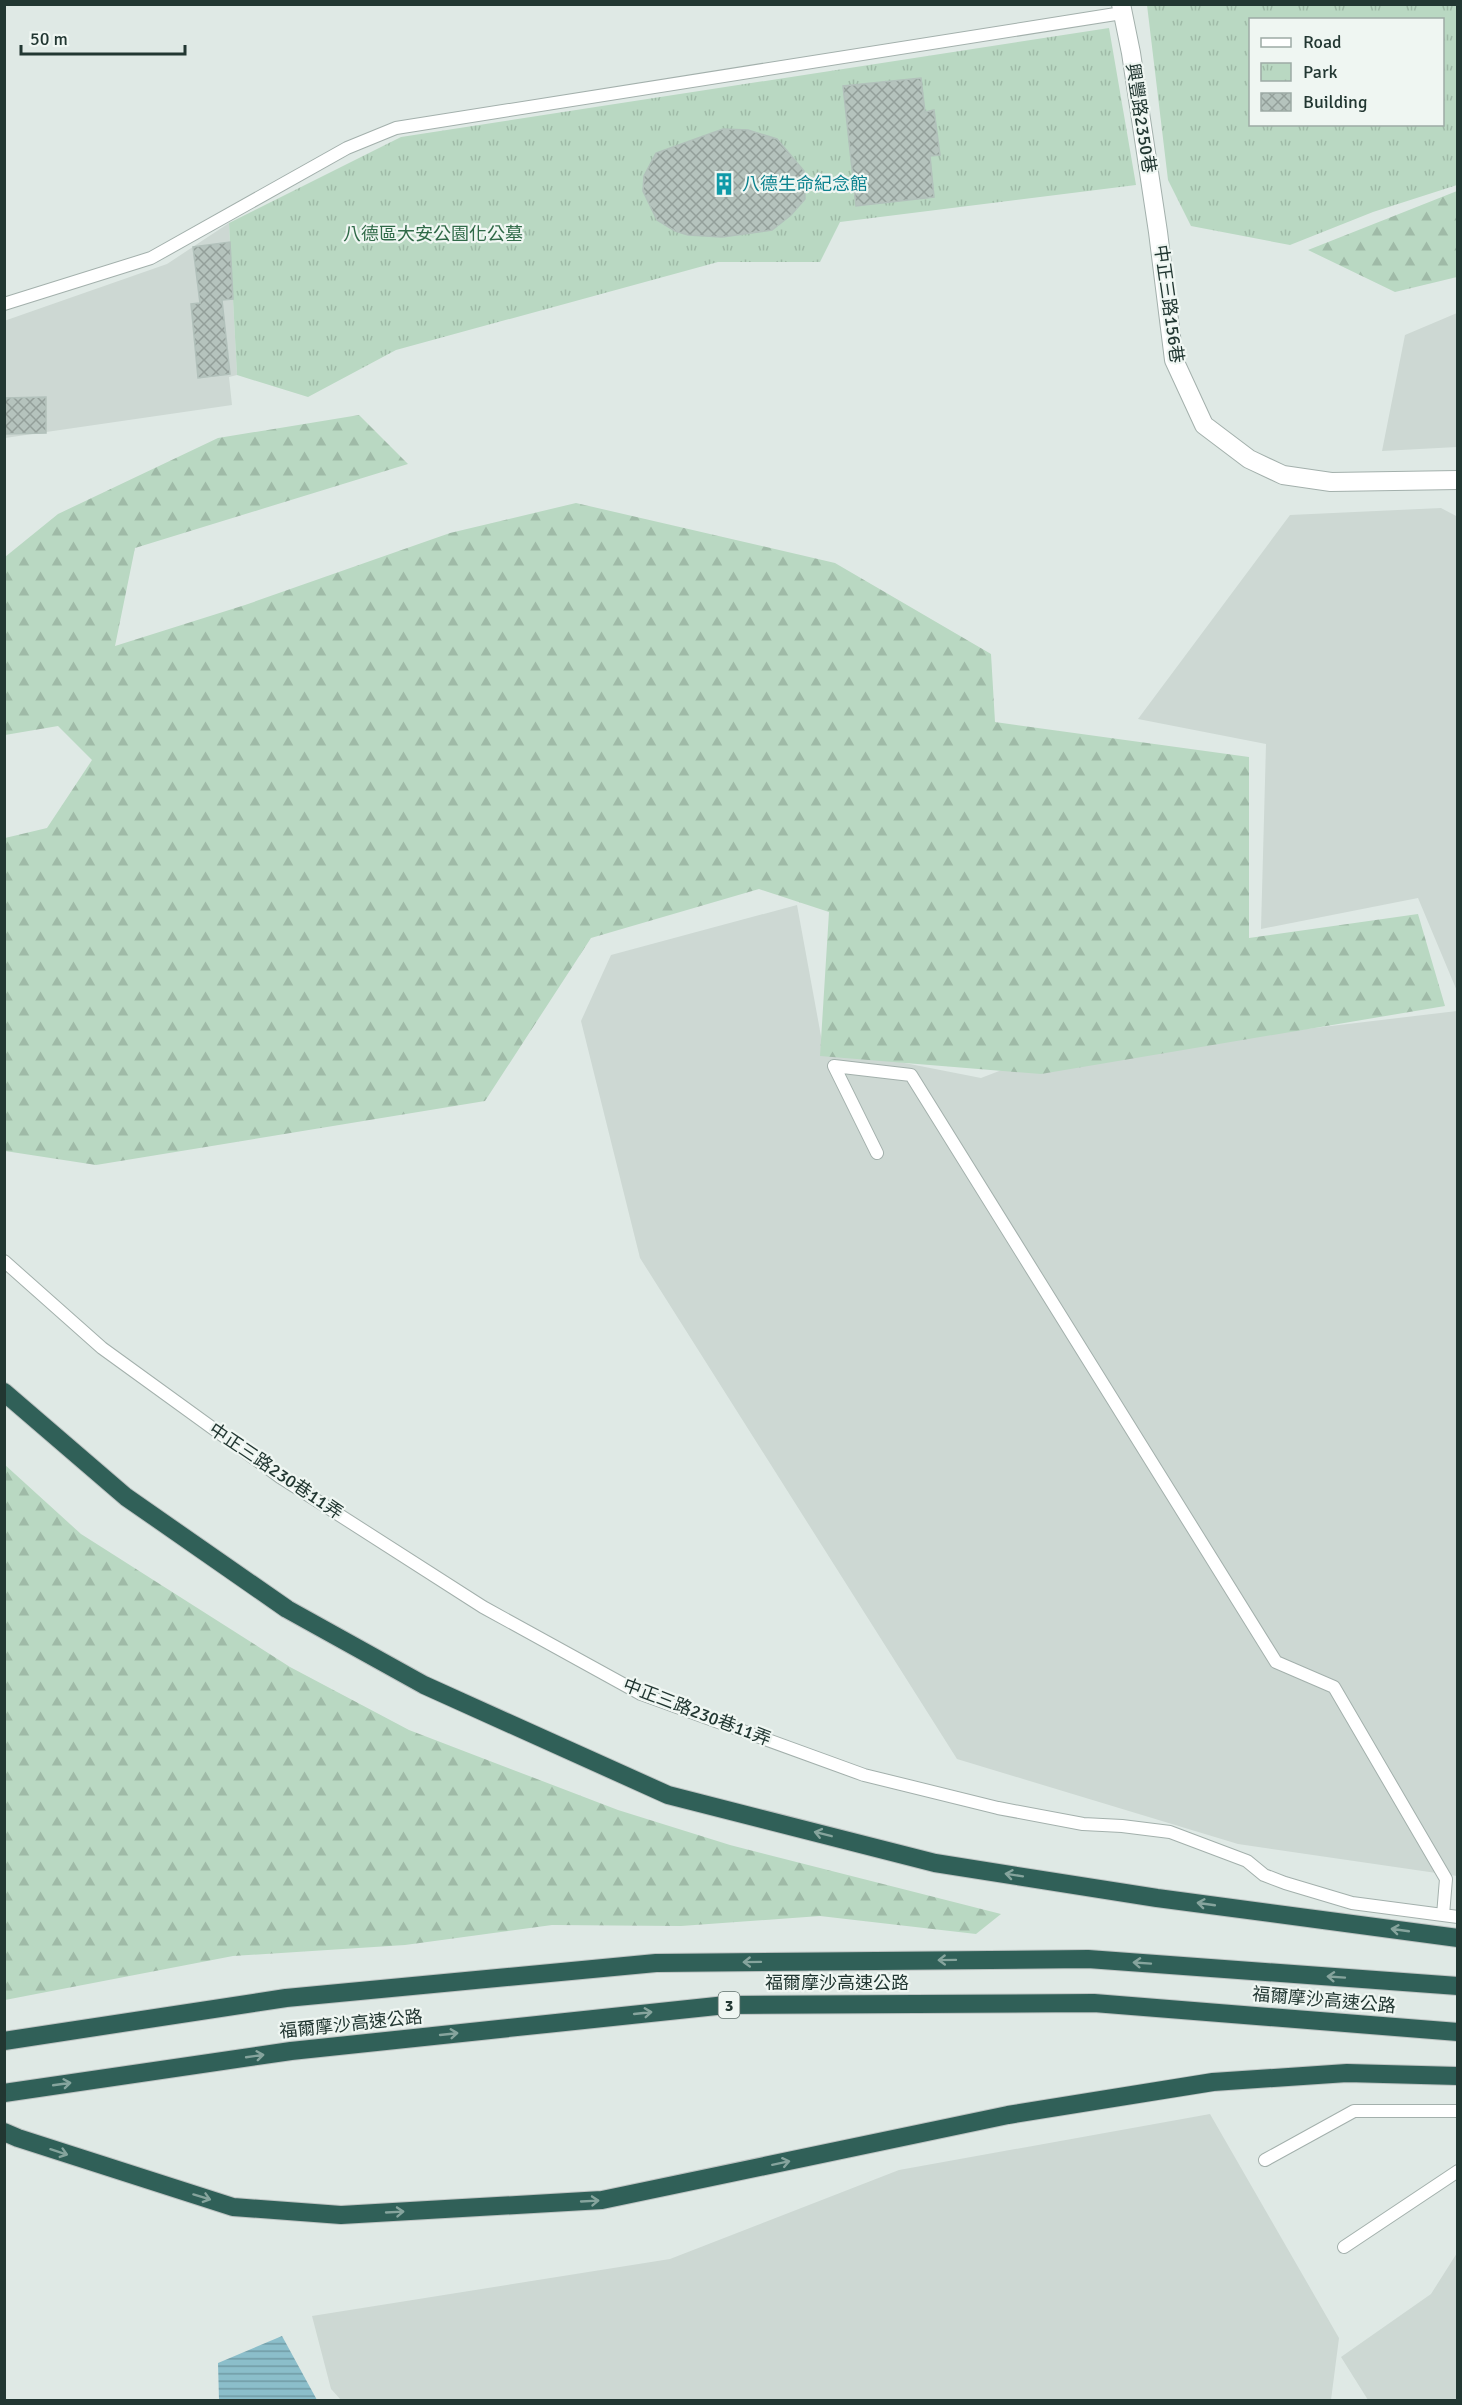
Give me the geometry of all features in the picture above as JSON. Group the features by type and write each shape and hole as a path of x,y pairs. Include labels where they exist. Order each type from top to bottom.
{"highway":[{"path":"4,1392 126,1497 287,1609 424,1685 668,1795 935,1863 1157,1898 1458,1938"},
{"name":"福爾摩沙高速公路","path":"4,2041 286,1998 656,1963 1088,1959 1458,1986"},
{"name":"福爾摩沙高速公路","path":"4,2093 291,2051 726,2005 1094,2003 1458,2032"},
{"path":"4,2132 233,2207 341,2215 602,2200 1008,2115 1213,2082 1347,2073 1458,2076"}],"street":[{"name":"興豐路2350巷","path":"1121,9 1131,53 1158,232"},
{"name":"中正三路156巷","path":"1158,232 1174,360 1204,426 1249,459 1283,475 1331,482 1458,480"}],"lane":[{"path":"4,304 151,258 347,148 396,128 1121,9"},
{"path":"877,1153 834,1066 911,1075 1276,1662 1334,1687 1446,1879 1443,1915"},
{"name":"中正三路230巷11弄","path":"4,1261 102,1348 280,1477 483,1608 641,1694 864,1775 998,1808 1083,1824 1170,1832 1247,1862 1264,1875 1352,1903 1458,1917"},
{"path":"1265,2160 1354,2111 1458,2110"},
{"path":"1344,2247 1458,2171"}],"shaded area":[{"path":"229,223 237,375 229,377 232,405 5,438 4,321 167,264"},
{"path":"1457,313 1457,447 1382,451 1405,335"},
{"path":"1441,508 1458,517 1457,991 1418,898 1261,929 1266,744 1138,719 1290,515"},
{"path":"797,905 823,1047 981,1078 1120,1024 1247,1036 1457,1011 1457,1876 1238,1844 957,1759 640,1258 581,1021 611,955"},
{"path":"1210,2114 1339,2338 1331,2400 341,2400 331,2389 312,2316 670,2259 899,2170"},
{"path":"1457,2253 1457,2400 1368,2400 1341,2357 1431,2294"}],"green space":[{"path":"1147,5 1457,5 1457,185 1373,212 1290,245 1191,226 1168,180"},
{"name":"八德區大安公園化公墓","path":"1109,28 1136,185 840,222 820,262 718,262 396,350 308,397 237,375 229,223 401,137"},
{"path":"1457,191 1457,277 1395,292 1308,250"},
{"path":"359,415 408,464 135,548 115,646 245,605 450,533 576,503 835,563 991,654 995,722 1249,757 1249,938 1418,914 1445,1006 1041,1074 820,1056 829,912 759,889 591,938 485,1101 96,1165 5,1151 5,838 47,828 92,760 58,726 5,735 5,557 58,514 218,438"},
{"path":"4,1464 81,1534 290,1667 409,1730 618,1810 730,1845 1001,1914 976,1934 820,1916 681,1926 552,1925 405,1945 233,1956 5,2000"}],"water":[{"path":"282,2336 317,2400 219,2400 218,2363"}],"building":[{"path":"921,78 925,112 934,110 940,155 930,156 934,197 856,206 843,86"},
{"name":"八德生命紀念館","path":"723,129 748,130 777,139 804,171 805,199 791,215 772,230 722,237 688,235 675,231 657,220 643,191 644,176 656,153"},
{"path":"230,242 233,299 222,300 230,374 198,378 191,304 200,303 193,247"},
{"path":"46,397 46,433 4,434 4,398"}],"place":[{"name":"八德生命紀念館","path":"724,184"}]}
